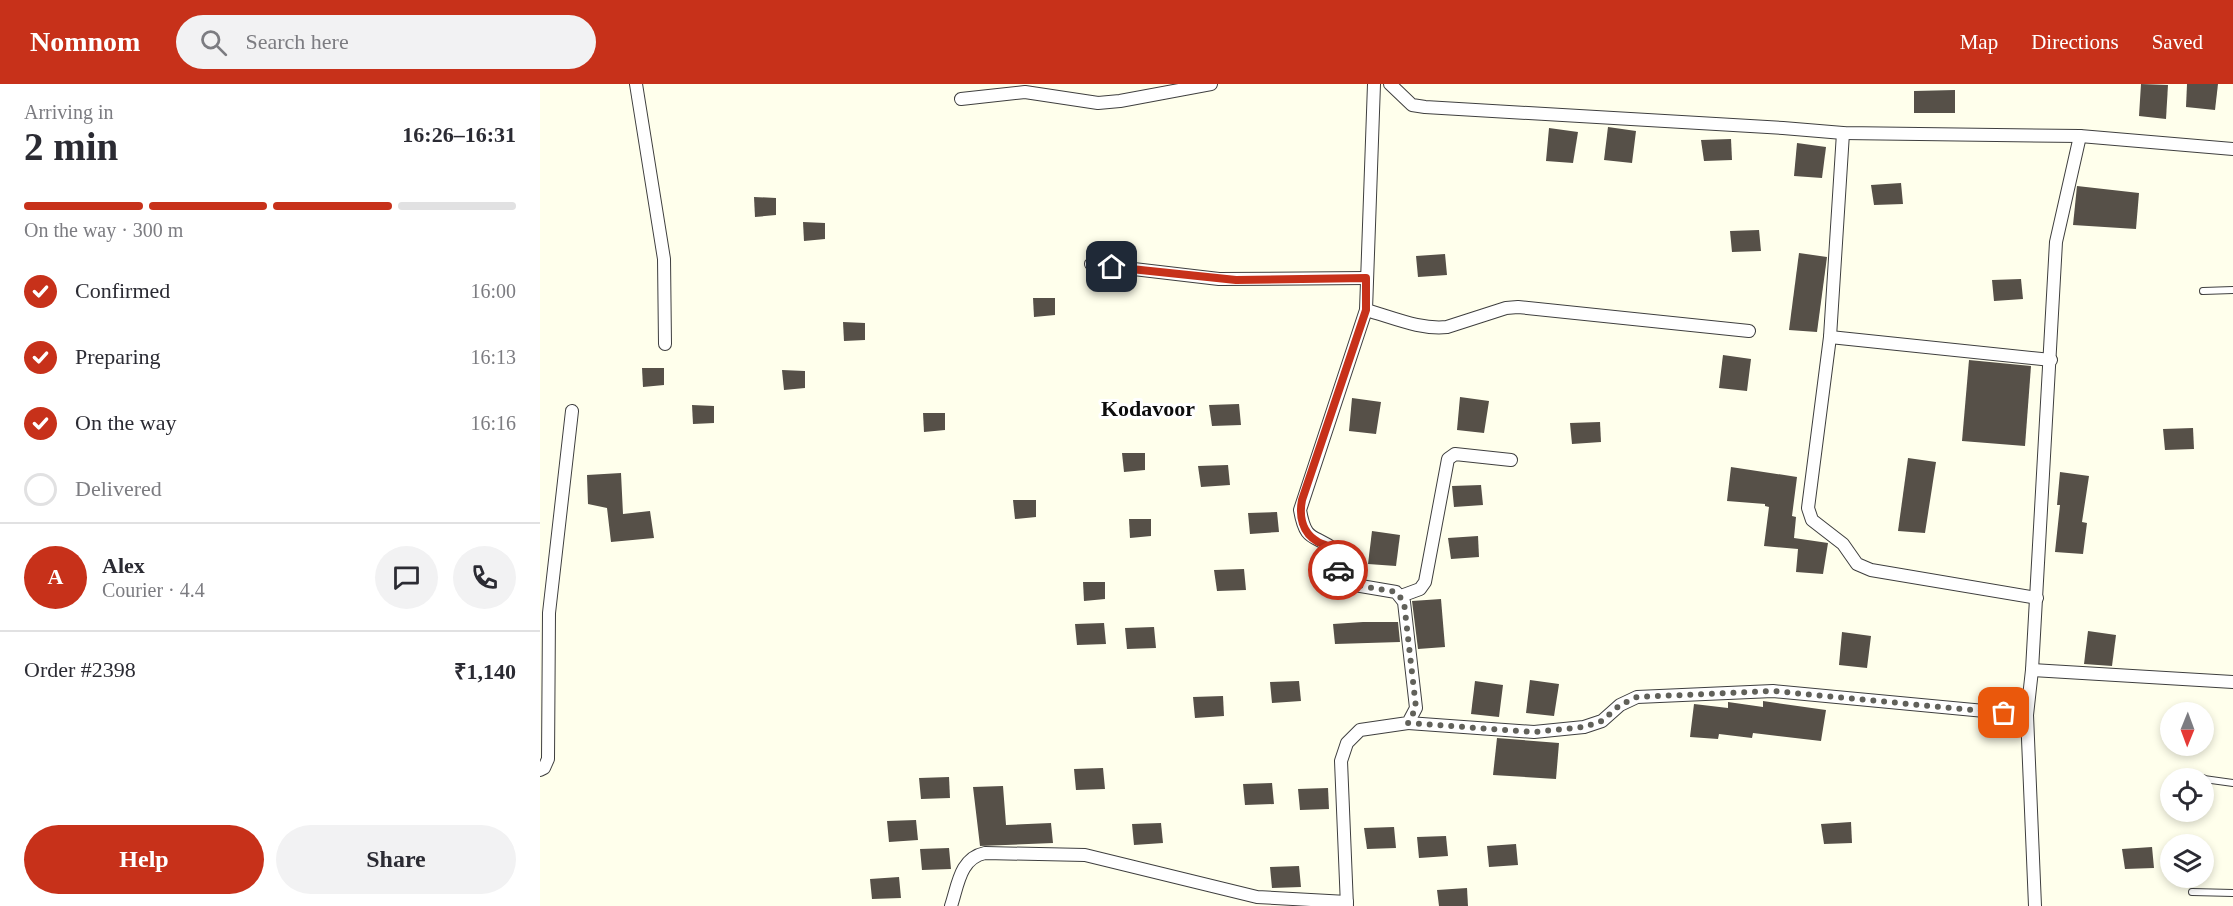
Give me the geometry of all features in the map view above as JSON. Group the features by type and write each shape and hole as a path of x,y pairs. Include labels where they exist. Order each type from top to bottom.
{"street":[{"path":"636,84 664,259 665,344"},
{"path":"961,99 1025,92 1098,103 1211,84"},
{"path":"1374,84 1366,310 1300,510 1305,531 1316,541 1335,550 1338,578 1344,583 1396,592 1401,596 1404,602 1416,708 1408,723"},
{"path":"1390,84 1412,105 1425,107 1843,133 2079,136 2233,149"},
{"path":"1843,133 1830,337 1808,508 1812,519 1843,544 1857,564 1871,570 2037,598"},
{"path":"2035,906 2027,715 2037,598 2056,242 2079,136"},
{"path":"1091,264 1219,279 1366,278"},
{"path":"1366,310 1439,328 1518,307 1749,331"},
{"path":"1830,337 2051,360"},
{"path":"540,770 544,768 549,759 549,613 572,411"},
{"path":"1401,596 1420,589 1425,582 1448,459 1455,454 1511,460"},
{"path":"2032,670 2233,682"},
{"path":"951,906 968,860 985,853 1085,855 1257,897 1347,904 1341,761 1347,743 1360,730 1408,723 1544,731 1584,727 1602,721 1620,705 1637,697 1773,691 2027,715"}],"lane":[{"path":"2203,291 2233,290"},
{"path":"2214,780 2233,783"},
{"path":"2192,892 2233,893"}],"building":[{"path":"2141,84 2168,85 2166,119 2139,116"},
{"path":"2187,84 2218,84 2215,110 2186,107"},
{"path":"1955,90 1955,113 1914,113 1914,91"},
{"path":"1608,127 1636,131 1632,163 1604,160"},
{"path":"1549,128 1578,132 1573,163 1546,161"},
{"path":"1731,139 1732,160 1704,161 1701,140"},
{"path":"1797,143 1826,147 1822,178 1794,176"},
{"path":"1901,183 1903,204 1874,205 1871,185"},
{"path":"2077,186 2139,193 2136,229 2073,225"},
{"path":"754,197 776,198 776,215 755,217"},
{"path":"803,222 825,223 825,239 804,241"},
{"path":"1759,230 1761,251 1732,252 1730,231"},
{"path":"1799,253 1827,257 1817,332 1789,330"},
{"path":"1445,254 1447,275 1418,277 1416,256"},
{"path":"2021,279 2023,299 1994,301 1992,280"},
{"path":"1033,298 1055,298 1055,315 1034,317"},
{"path":"843,322 865,323 865,340 844,341"},
{"path":"1723,355 1751,359 1747,391 1719,388"},
{"path":"1969,360 2031,366 2025,446 1962,441"},
{"path":"642,368 664,368 664,385 643,387"},
{"path":"782,370 805,371 805,388 784,390"},
{"path":"1460,397 1489,401 1484,433 1457,430"},
{"path":"1352,398 1381,402 1376,434 1349,431"},
{"path":"1239,404 1241,425 1212,426 1209,405"},
{"path":"692,405 714,406 714,423 693,424"},
{"path":"923,413 945,413 945,430 924,432"},
{"path":"1600,422 1601,442 1572,444 1570,423"},
{"path":"2193,428 2194,449 2165,450 2163,429"},
{"path":"1122,453 1145,453 1145,470 1124,472"},
{"path":"1908,458 1936,462 1925,533 1898,531"},
{"path":"1228,465 1230,485 1201,487 1198,466"},
{"path":"1731,467 1797,477 1792,516 1796,517 1794,538 1828,543 1823,574 1796,572 1798,549 1764,546 1769,507 1765,504 1727,501"},
{"path":"2060,472 2089,476 2082,522 2087,523 2083,554 2055,552 2060,505 2057,505"},
{"path":"621,473 623,514 650,511 654,538 611,542 607,508 588,504 587,475"},
{"path":"1481,485 1483,505 1454,507 1452,486"},
{"path":"1013,500 1036,500 1036,517 1015,519"},
{"path":"1277,512 1279,532 1250,534 1248,513"},
{"path":"1129,519 1151,519 1151,536 1130,538"},
{"path":"1372,531 1400,535 1396,566 1368,564"},
{"path":"1478,536 1479,557 1451,559 1448,538"},
{"path":"1244,569 1246,590 1217,591 1214,570"},
{"path":"1083,582 1105,582 1105,599 1084,601"},
{"path":"1441,599 1445,647 1418,649 1412,601"},
{"path":"1398,622 1400,642 1335,644 1333,624"},
{"path":"1104,623 1106,644 1077,645 1075,624"},
{"path":"1154,627 1156,648 1127,649 1125,628"},
{"path":"2088,631 2116,635 2112,666 2084,664"},
{"path":"1842,632 1871,636 1867,668 1839,665"},
{"path":"1530,680 1559,684 1554,716 1526,713"},
{"path":"1299,681 1301,701 1272,703 1270,682"},
{"path":"1475,681 1503,685 1499,717 1471,714"},
{"path":"1223,696 1224,716 1195,718 1193,697"},
{"path":"1763,701 1826,710 1821,741 1753,733 1752,738 1719,734 1718,739 1690,737 1694,704 1728,708 1728,702 1763,707"},
{"path":"1497,738 1559,743 1556,779 1493,775"},
{"path":"1103,768 1105,789 1076,790 1074,769"},
{"path":"949,777 950,798 921,799 919,778"},
{"path":"1272,783 1274,804 1245,805 1243,784"},
{"path":"1003,786 1006,825 1051,823 1053,843 980,846 973,787"},
{"path":"1328,788 1329,809 1300,810 1298,789"},
{"path":"916,820 918,840 889,842 887,821"},
{"path":"1851,822 1852,843 1824,844 1821,824"},
{"path":"1161,823 1163,843 1134,845 1132,824"},
{"path":"1394,827 1396,848 1367,849 1364,828"},
{"path":"1446,836 1448,856 1419,858 1417,837"},
{"path":"1516,844 1518,865 1489,867 1487,846"},
{"path":"2152,847 2154,868 2125,869 2122,849"},
{"path":"949,848 951,869 922,870 920,849"},
{"path":"1299,866 1301,887 1272,888 1270,867"},
{"path":"899,877 901,898 872,899 870,879"},
{"path":"1467,888 1468,906 1439,906 1437,890"}],"way so far":[{"path":"1338,570 1338,578 1344,583 1396,592 1404,602 1416,708 1408,723 1534,732 1584,727 1602,721 1620,705 1637,697 1773,691 2004,713"}],"district":[{"name":"Kodavoor","path":"1148,408"}],"route":[{"path":"1112,267 1236,280 1366,278 1366,310 1300,510 1305,531 1316,541 1335,550 1338,570"}]}
